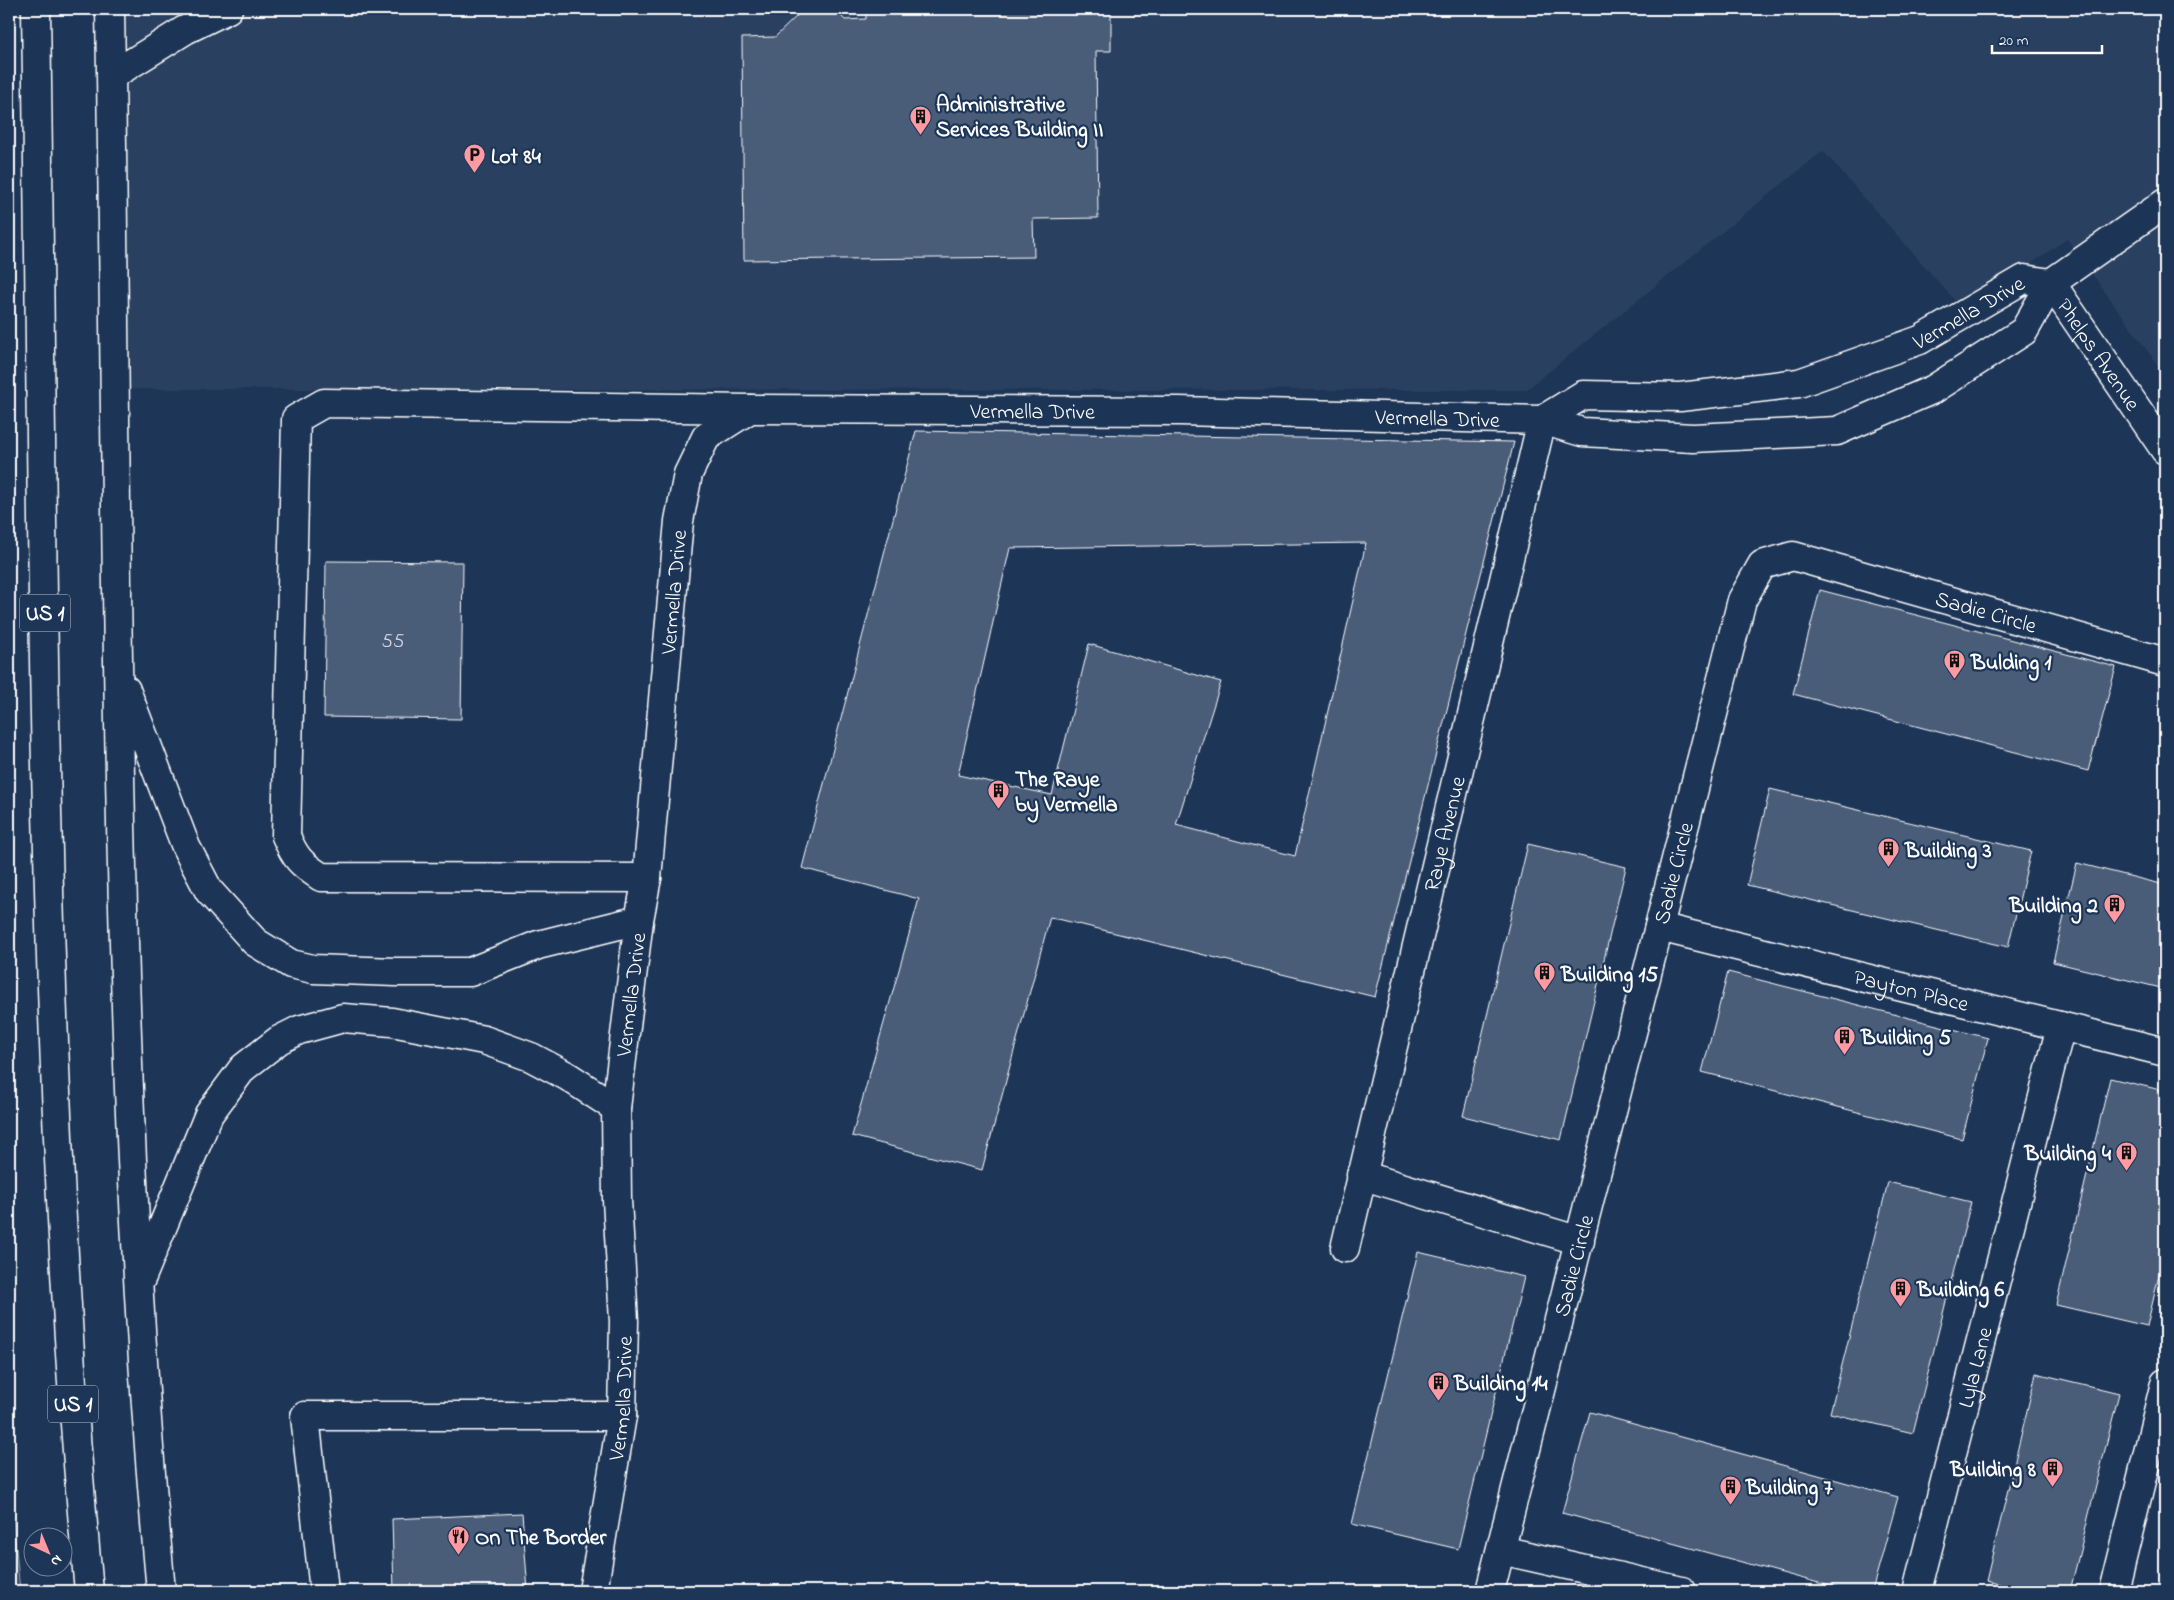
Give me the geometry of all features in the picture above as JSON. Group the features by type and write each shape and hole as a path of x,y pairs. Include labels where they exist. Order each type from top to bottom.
{"main road":[{"name":"US 1","path":"36,9 51,969 67,1331 89,1591"},
{"path":"110,9 125,1012 138,1285 161,1591"},
{"path":"111,76 185,30 228,9"},
{"path":"2051,283 2165,203"},
{"name":"Vermella Drive","path":"593,1591 622,1416 624,1322 617,1200 616,1108 639,920 647,878 679,521 688,474 706,437 750,409 1179,411 1542,420 1582,432 1693,438 1837,431 1934,389 2024,331 2051,283 2024,279 1920,340 1799,384 1680,397 1583,395 1542,420"},
{"name":"Phelps Avenue","path":"2051,283 2165,450"},
{"path":"647,878 321,877 302,865 294,856 286,836 296,419 324,403 750,409"},
{"name":"Raye Avenue","path":"1345,1248 1542,420"},
{"name":"Sadie Circle","path":"1490,1591 1742,600 1762,565 1793,556 2165,662"},
{"path":"119,671 186,847 209,891 255,942 291,964 313,969 470,972 538,944 639,920"},
{"name":"Payton Place","path":"1659,927 2165,1052"},
{"path":"138,1285 209,1114 243,1068 279,1040 299,1030 343,1018 392,1022 484,1040 531,1057 567,1076 616,1108"},
{"name":"Lyla Lane","path":"1917,1591 2061,1026"},
{"path":"1361,1175 1580,1240"},
{"path":"2114,1591 2165,1383"},
{"path":"324,1591 305,1416 622,1416"},
{"path":"1501,1550 1682,1591"}],"shaded area":[{"path":"110,9 2165,9 2165,375 2067,239 1963,310 1823,151 1526,390 115,389"},
{"path":"9,1475 20,1591 9,1591"}],"building":[{"name":"Administrative Services Building II","path":"804,9 834,9 845,20 866,19 866,9 1111,9 1111,51 1096,51 1098,218 1033,219 1034,257 744,260 742,38 775,37"},
{"name":"The Raye by Vermella","path":"916,431 1514,442 1375,997 1050,917 982,1170 852,1136 919,899 802,868","holes":["1366,543 1295,856 1176,825 1221,682 1089,644 1052,795 958,775 1010,548"]},
{"path":"326,561 463,562 461,719 324,717"},
{"name":"Bulding 1","path":"1820,590 2116,667 2088,771 1793,694"},
{"name":"Building 3","path":"1770,789 2031,851 2008,947 1747,885"},
{"name":"Building 15","path":"1528,844 1626,867 1561,1140 1463,1116"},
{"name":"Building 2","path":"2077,863 2165,885 2165,989 2053,962"},
{"name":"Building 5","path":"1728,972 1988,1038 1962,1139 1702,1072"},
{"name":"Building 4","path":"2110,1078 2165,1091 2165,1250 2147,1326 2056,1305"},
{"name":"Building 6","path":"1888,1182 1971,1202 1913,1433 1830,1413"},
{"name":"Building 14","path":"1418,1252 1524,1277 1458,1549 1352,1524"},
{"name":"Building 8","path":"2036,1373 2119,1393 2070,1591 2029,1591 1986,1581"},
{"name":"Building 7","path":"1590,1412 1898,1497 1872,1591 1848,1591 1562,1513"},
{"name":"On The Border","path":"522,1513 528,1591 394,1591 392,1519"}],"place":[{"name":"Administrative Services Building II","path":"920,135"},
{"name":"Lot 84","path":"475,174"},
{"name":"Bulding 1","path":"1955,680"},
{"name":"The Raye by Vermella","path":"999,810"},
{"name":"Building 3","path":"1889,868"},
{"name":"Building 2","path":"2114,923"},
{"name":"Building 15","path":"1545,992"},
{"name":"Building 5","path":"1845,1055"},
{"name":"Building 4","path":"2127,1171"},
{"name":"Building 6","path":"1901,1307"},
{"name":"Building 14","path":"1438,1401"},
{"name":"Building 8","path":"2052,1487"},
{"name":"Building 7","path":"1730,1505"},
{"name":"On The Border","path":"459,1555"}]}
